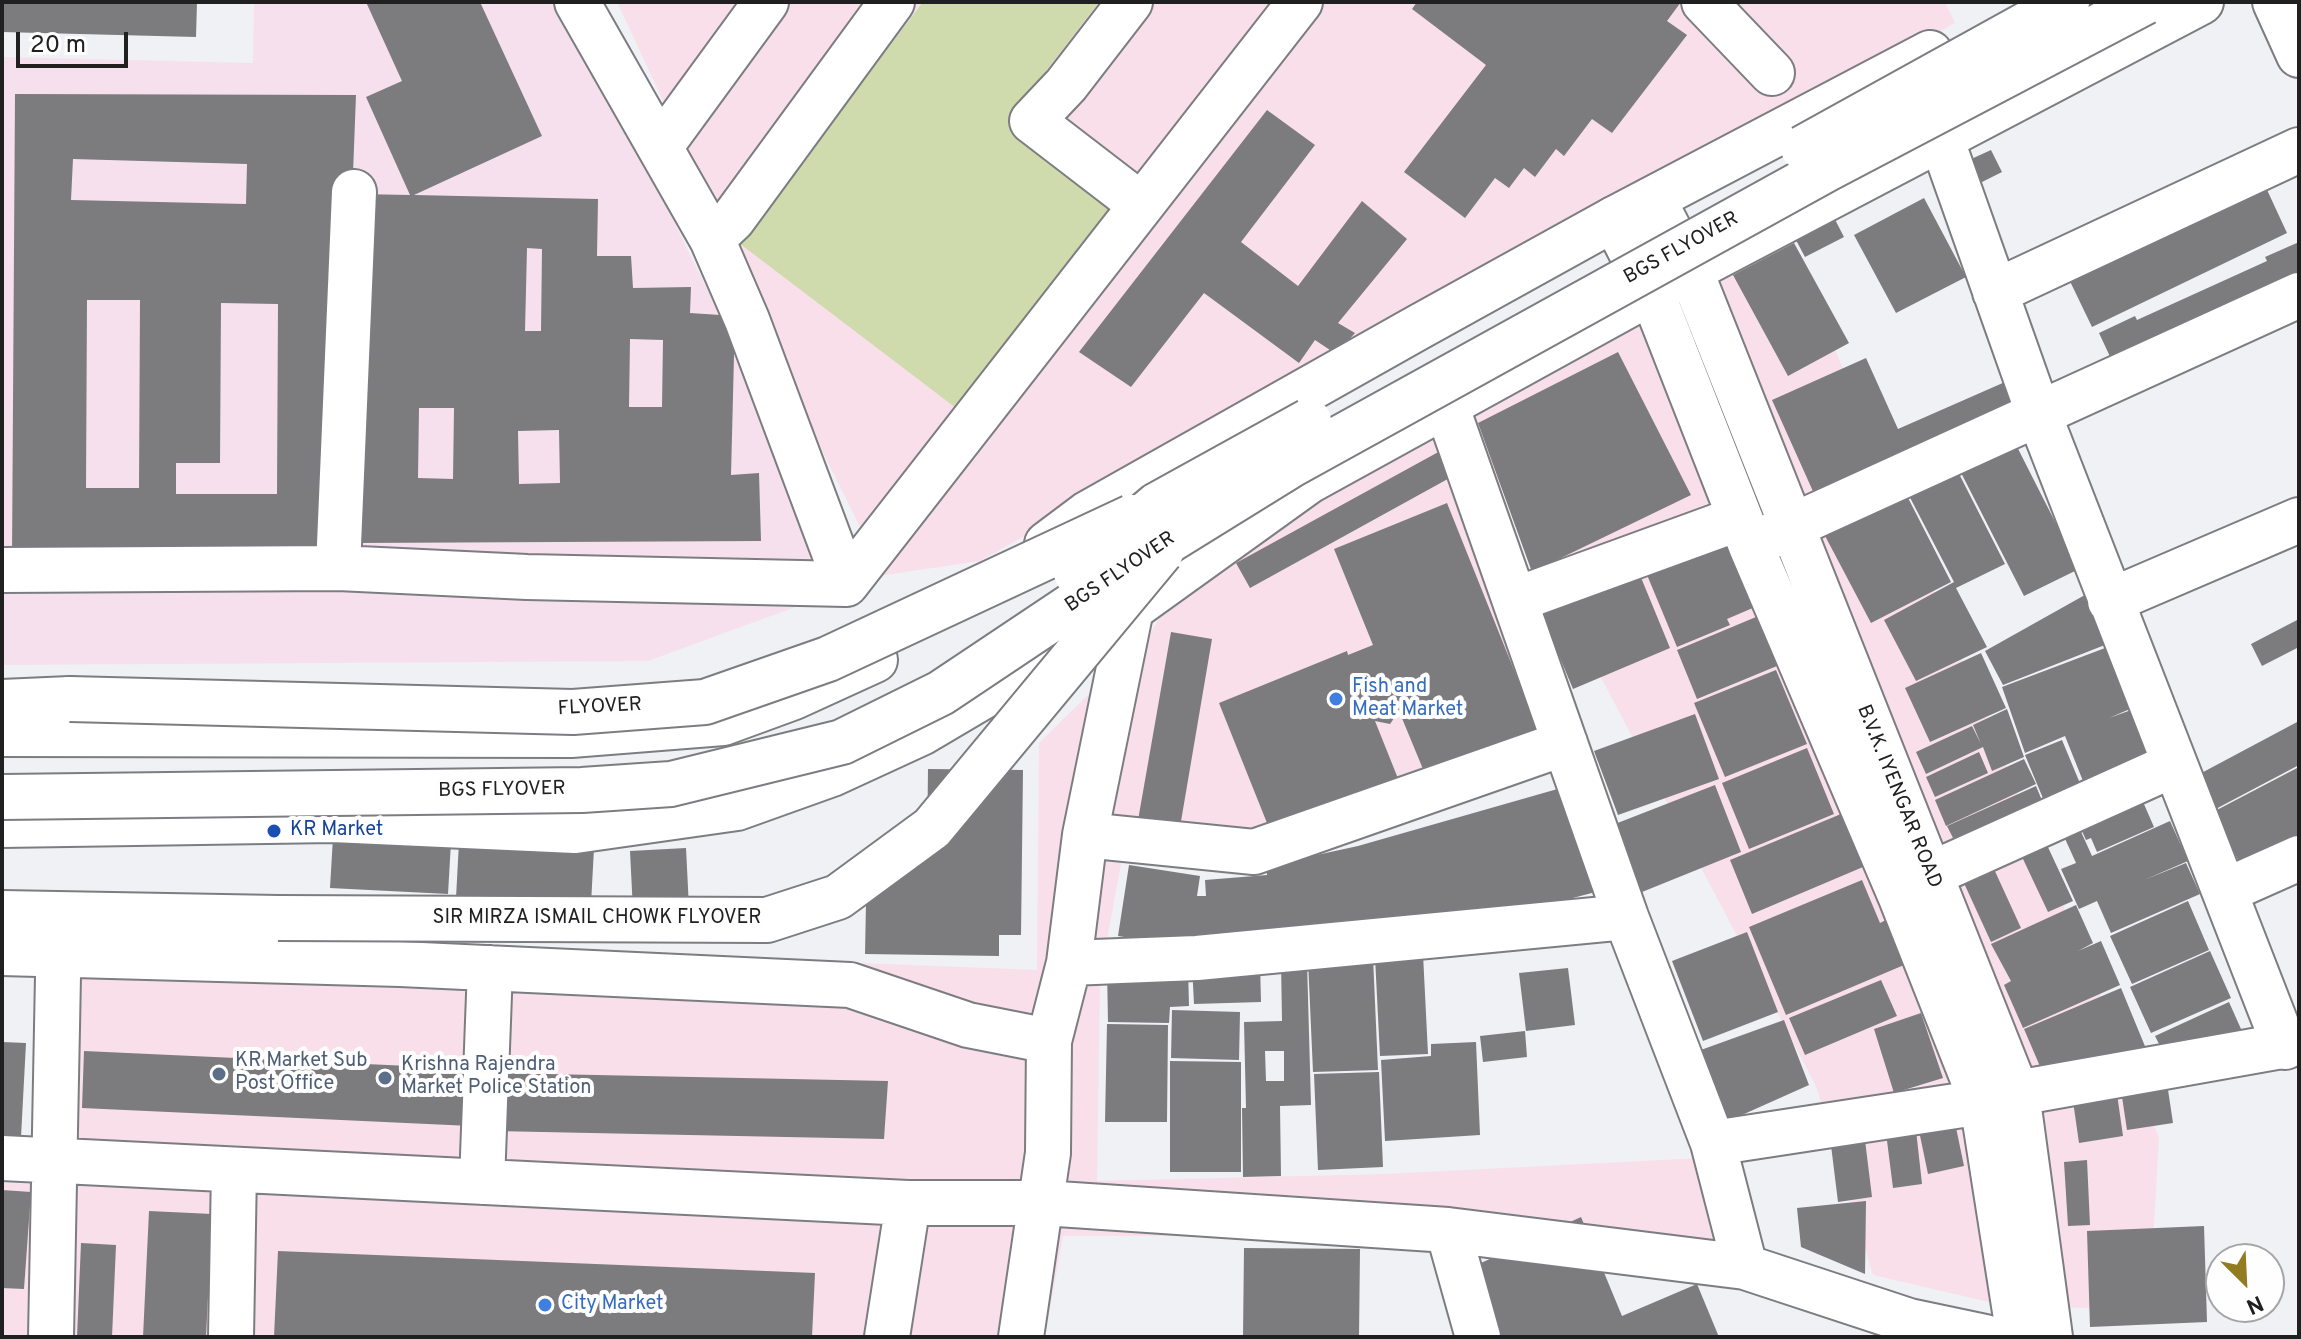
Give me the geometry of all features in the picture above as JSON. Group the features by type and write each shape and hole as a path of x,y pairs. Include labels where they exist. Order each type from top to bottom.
{"main road":[{"path":"577,2 712,239 747,320 846,584"},
{"path":"660,147 766,2"},
{"path":"712,239 733,219 892,2"},
{"path":"1130,2 1066,85 1032,121 1140,204"},
{"path":"846,584 1300,2"},
{"path":"1704,2 1772,73"},
{"path":"2,734 571,735 723,723 794,697 908,645 1087,514 1614,219 2022,2"},
{"name":"BGS FLYOVER","path":"2,768 578,762 684,752 775,732 833,713 938,665 1082,569 2067,2"},
{"name":"BGS FLYOVER","path":"2,797 582,790 671,784 842,742 941,693 1165,521 1291,465 1827,169 2145,2"},
{"path":"2,825 333,820 575,831 737,808 832,774 921,733 1131,609 1309,481 1691,272 2201,2"},
{"path":"2275,2 2299,55"},
{"path":"1713,1143 1999,1098 2292,1045 2173,765 2039,415 1942,141"},
{"path":"1995,292 2299,150"},
{"path":"338,568 354,192"},
{"name":"B.V.K. IYENGAR ROAD","path":"1653,199 1691,272 1929,875 1999,1098 2050,1337"},
{"name":"B.V.K. IYENGAR ROAD","path":"1614,219 1652,293 1745,532 1900,895 1999,1098 2019,1337"},
{"path":"1515,600 1745,532 1791,527 2299,295"},
{"path":"1446,405 1626,917 1713,1143 1745,1267"},
{"path":"2110,601 2299,520"},
{"name":"FLYOVER","path":"2,702 70,699 573,712 705,702 828,659 1165,521"},
{"name":"SIR MIRZA ISMAIL CHOWK FLYOVER","path":"2,913 59,933 278,918 767,920 838,897 932,828 1165,521"},
{"path":"2,570 338,568 527,577 846,584"},
{"path":"1021,1337 1048,1153 1049,1041 1069,963 1085,835 1131,609"},
{"path":"1085,835 1254,852 1565,743"},
{"path":"1929,875 2173,765"},
{"path":"2225,891 2299,858"},
{"path":"1069,963 1197,958 1626,917"},
{"path":"2,953 59,933 490,968 850,985 968,1025 1049,1041"},
{"path":"51,1337 52,1161 59,933"},
{"path":"482,1182 490,968"},
{"path":"2,1158 908,1203 1043,1203 1448,1230 1745,1267 1909,1321 1985,1337"},
{"path":"231,1337 234,1170"},
{"path":"887,1337 908,1203"},
{"path":"1448,1230 1478,1337"}],"shaded area":[{"path":"254,2 566,2 763,403 831,594 648,661 2,665 2,57 253,63"},
{"path":"617,2 1945,2 1955,23 1364,345 980,561 884,575 794,394 743,272"},
{"path":"1785,228 2159,1138 2149,1310 2002,1305 1873,1275 1816,1086 1463,415"},
{"path":"1442,419 1551,764 1278,863 1123,853 1100,977 1097,1181 1385,1174 1702,1158 1731,1282 1360,1236 1063,1236 1045,1337 61,1337 72,932 1037,970 1039,743 1151,633 1171,594"},
{"path":"2,1183 39,1184 34,1337 2,1337"}],"green space":[{"path":"923,2 1099,2 1025,98 1132,180 956,408 739,243"}],"building":[{"path":"2,2 197,2 196,37 2,32"},
{"path":"366,2 480,2 542,136 414,195 598,199 597,256 631,256 633,288 691,287 690,313 735,316 731,475 759,473 761,541 354,543 358,194 410,195 366,97 402,81","holes":["527,248 542,249 541,331 525,331","630,339 663,340 662,407 629,407","419,408 454,408 453,479 418,478","559,430 560,483 519,484 518,431"]},
{"path":"1417,2 1681,2 1667,21 1687,35 1612,133 1592,119 1564,156 1556,149 1535,177 1524,168 1509,188 1495,178 1465,218 1404,172 1486,65 1412,9"},
{"path":"15,94 356,95 338,564 12,557","holes":["73,159 247,164 246,204 71,200","87,300 140,300 139,488 86,488","221,303 278,304 277,494 176,494 176,463 220,463"]},
{"path":"1267,110 1315,145 1241,242 1298,286 1362,201 1407,239 1338,323 1355,333 1336,354 1315,340 1299,363 1204,293 1131,387 1079,352"},
{"path":"1991,150 2002,172 1980,183 1969,160"},
{"path":"2262,179 2287,233 2092,327 2066,273"},
{"path":"1924,198 1966,277 1896,313 1854,235"},
{"path":"1828,206 1844,237 1805,257 1789,227"},
{"path":"2299,242 2299,279 2113,363 2099,333 2135,316 2137,320 2267,261 2265,257"},
{"path":"1794,243 1849,343 1788,376 1733,275"},
{"path":"1618,352 1691,495 1532,572 1478,423"},
{"path":"1866,358 1898,429 2005,382 2019,413 1816,498 1772,400"},
{"path":"2009,431 2079,569 2024,596 1954,459"},
{"path":"1442,450 1455,475 1250,588 1236,563"},
{"path":"1953,462 2005,564 1956,588 1987,647 1916,681 1884,620 1954,582 1904,486"},
{"path":"1904,490 1951,582 1871,623 1823,532"},
{"path":"1447,503 1542,740 1430,786 1399,711 1390,724 1375,721 1399,781 1271,833 1219,703 1347,651 1348,655 1373,645 1334,549"},
{"path":"1724,535 1755,607 1727,619 1730,625 1677,647 1640,558"},
{"path":"1635,563 1670,648 1573,689 1537,603"},
{"path":"2092,591 2115,641 2003,685 1985,651"},
{"path":"1756,617 1777,666 1697,699 1677,650"},
{"path":"2299,619 2299,647 2262,666 2251,644"},
{"path":"1171,632 1212,639 1179,833 1137,826"},
{"path":"2113,645 2137,706 2109,718 2134,709 2156,763 2087,791 2065,736 2025,753 2002,687"},
{"path":"1981,653 2006,708 1930,742 1905,688"},
{"path":"1776,670 1807,744 1725,777 1694,703"},
{"path":"2007,709 2024,757 1992,771 1983,747 1926,774 1916,752 1972,726 1981,744 1973,725"},
{"path":"1695,714 1719,779 1618,815 1594,751"},
{"path":"2299,721 2299,765 2210,812 2192,778"},
{"path":"2062,740 2084,793 2047,808 2025,755"},
{"path":"1807,748 1834,814 1749,849 1722,783"},
{"path":"1979,752 1988,773 1935,797 1926,777"},
{"path":"2024,759 2036,784 1946,826 1935,800"},
{"path":"2299,767 2299,842 2244,871 2213,812"},
{"path":"928,769 1023,770 1021,935 999,935 999,956 865,954 867,852 927,853"},
{"path":"1575,784 1603,890 1471,925 1189,947 1118,936 1129,865 1200,876 1197,896 1206,896 1205,880 1267,875 1266,866 1358,846"},
{"path":"1715,785 1741,852 1642,892 1615,824"},
{"path":"2036,786 2046,810 1959,850 1947,826"},
{"path":"2136,786 2154,827 2097,852 2091,838 2086,840 2074,813"},
{"path":"1841,814 1863,867 1752,914 1730,860"},
{"path":"2073,814 2092,856 2170,821 2188,861 2144,880 2186,863 2200,894 2111,933 2097,901 2079,909 2061,869 2076,863 2057,821"},
{"path":"2040,830 2073,901 2048,912 2015,842"},
{"path":"333,837 451,842 448,894 330,888"},
{"path":"459,842 594,848 591,904 456,898"},
{"path":"686,848 689,908 633,911 630,851"},
{"path":"1988,856 2021,928 1991,942 1958,870"},
{"path":"1862,880 1880,923 1886,920 1904,965 1786,1015 1749,927"},
{"path":"2188,901 2209,950 2132,984 2110,936"},
{"path":"2076,905 2093,943 2078,951 2101,941 2120,985 2023,1028 2004,985 2011,981 1991,944"},
{"path":"1747,932 1778,1012 1703,1041 1672,961"},
{"path":"2210,951 2231,998 2151,1033 2130,987"},
{"path":"1423,954 1428,1054 1380,1056 1375,957"},
{"path":"1373,957 1378,1070 1313,1072 1308,960"},
{"path":"1281,962 1307,962 1311,1105 1280,1106 1281,1176 1243,1177 1242,1108 1246,1108 1244,1022 1282,1021","holes":["1265,1051 1284,1051 1284,1081 1266,1081"]},
{"path":"1260,963 1261,1002 1194,1004 1192,965"},
{"path":"1188,967 1189,1006 1170,1007 1169,1023 1108,1022 1107,969"},
{"path":"1568,968 1575,1025 1526,1031 1519,973"},
{"path":"1881,980 1897,1016 1805,1055 1789,1018"},
{"path":"2121,988 2149,1056 2048,1085 2024,1029"},
{"path":"2229,1002 2241,1029 2212,1042 2209,1036 2165,1056 2155,1036"},
{"path":"1172,1010 1240,1012 1239,1060 1171,1058"},
{"path":"1921,1013 1943,1078 1894,1093 1874,1029"},
{"path":"1784,1020 1809,1085 1724,1123 1698,1051"},
{"path":"1107,1024 1168,1025 1167,1122 1105,1122"},
{"path":"1525,1031 1527,1057 1483,1062 1480,1036"},
{"path":"2,1042 26,1043 21,1137 2,1136"},
{"path":"1476,1042 1480,1135 1385,1141 1381,1060 1431,1056 1431,1044"},
{"path":"84,1051 474,1069 471,1126 82,1108"},
{"path":"1170,1061 1241,1062 1241,1172 1170,1172"},
{"path":"1379,1072 1383,1167 1318,1170 1314,1074"},
{"path":"498,1073 888,1081 884,1139 494,1131"},
{"path":"2167,1083 2173,1123 2127,1130 2121,1090"},
{"path":"2117,1094 2123,1136 2079,1143 2073,1101"},
{"path":"1954,1118 1964,1166 1928,1174 1918,1126"},
{"path":"1915,1121 1922,1184 1893,1188 1885,1125"},
{"path":"1863,1124 1872,1197 1838,1202 1829,1129"},
{"path":"2087,1160 2090,1225 2068,1226 2064,1162"},
{"path":"2,1190 31,1192 24,1289 2,1288"},
{"path":"1866,1201 1865,1274 1801,1247 1797,1208"},
{"path":"149,1211 212,1214 206,1337 143,1337"},
{"path":"1581,1217 1622,1316 1697,1284 1719,1337 1484,1337 1457,1274"},
{"path":"2204,1226 2205,1322 2090,1327 2087,1231"},
{"path":"81,1243 116,1245 112,1337 77,1337"},
{"path":"1244,1248 1360,1249 1359,1337 1243,1337"},
{"name":"City Market","path":"278,1251 815,1273 812,1337 274,1337"}],"place":[{"name":"Fish and Meat Market","path":"1336,699"},
{"name":"KR Market","path":"274,831"},
{"name":"KR Market Sub Post Office","path":"219,1074"},
{"name":"Krishna Rajendra Market Police Station","path":"385,1078"},
{"name":"City Market","path":"545,1305"}]}
